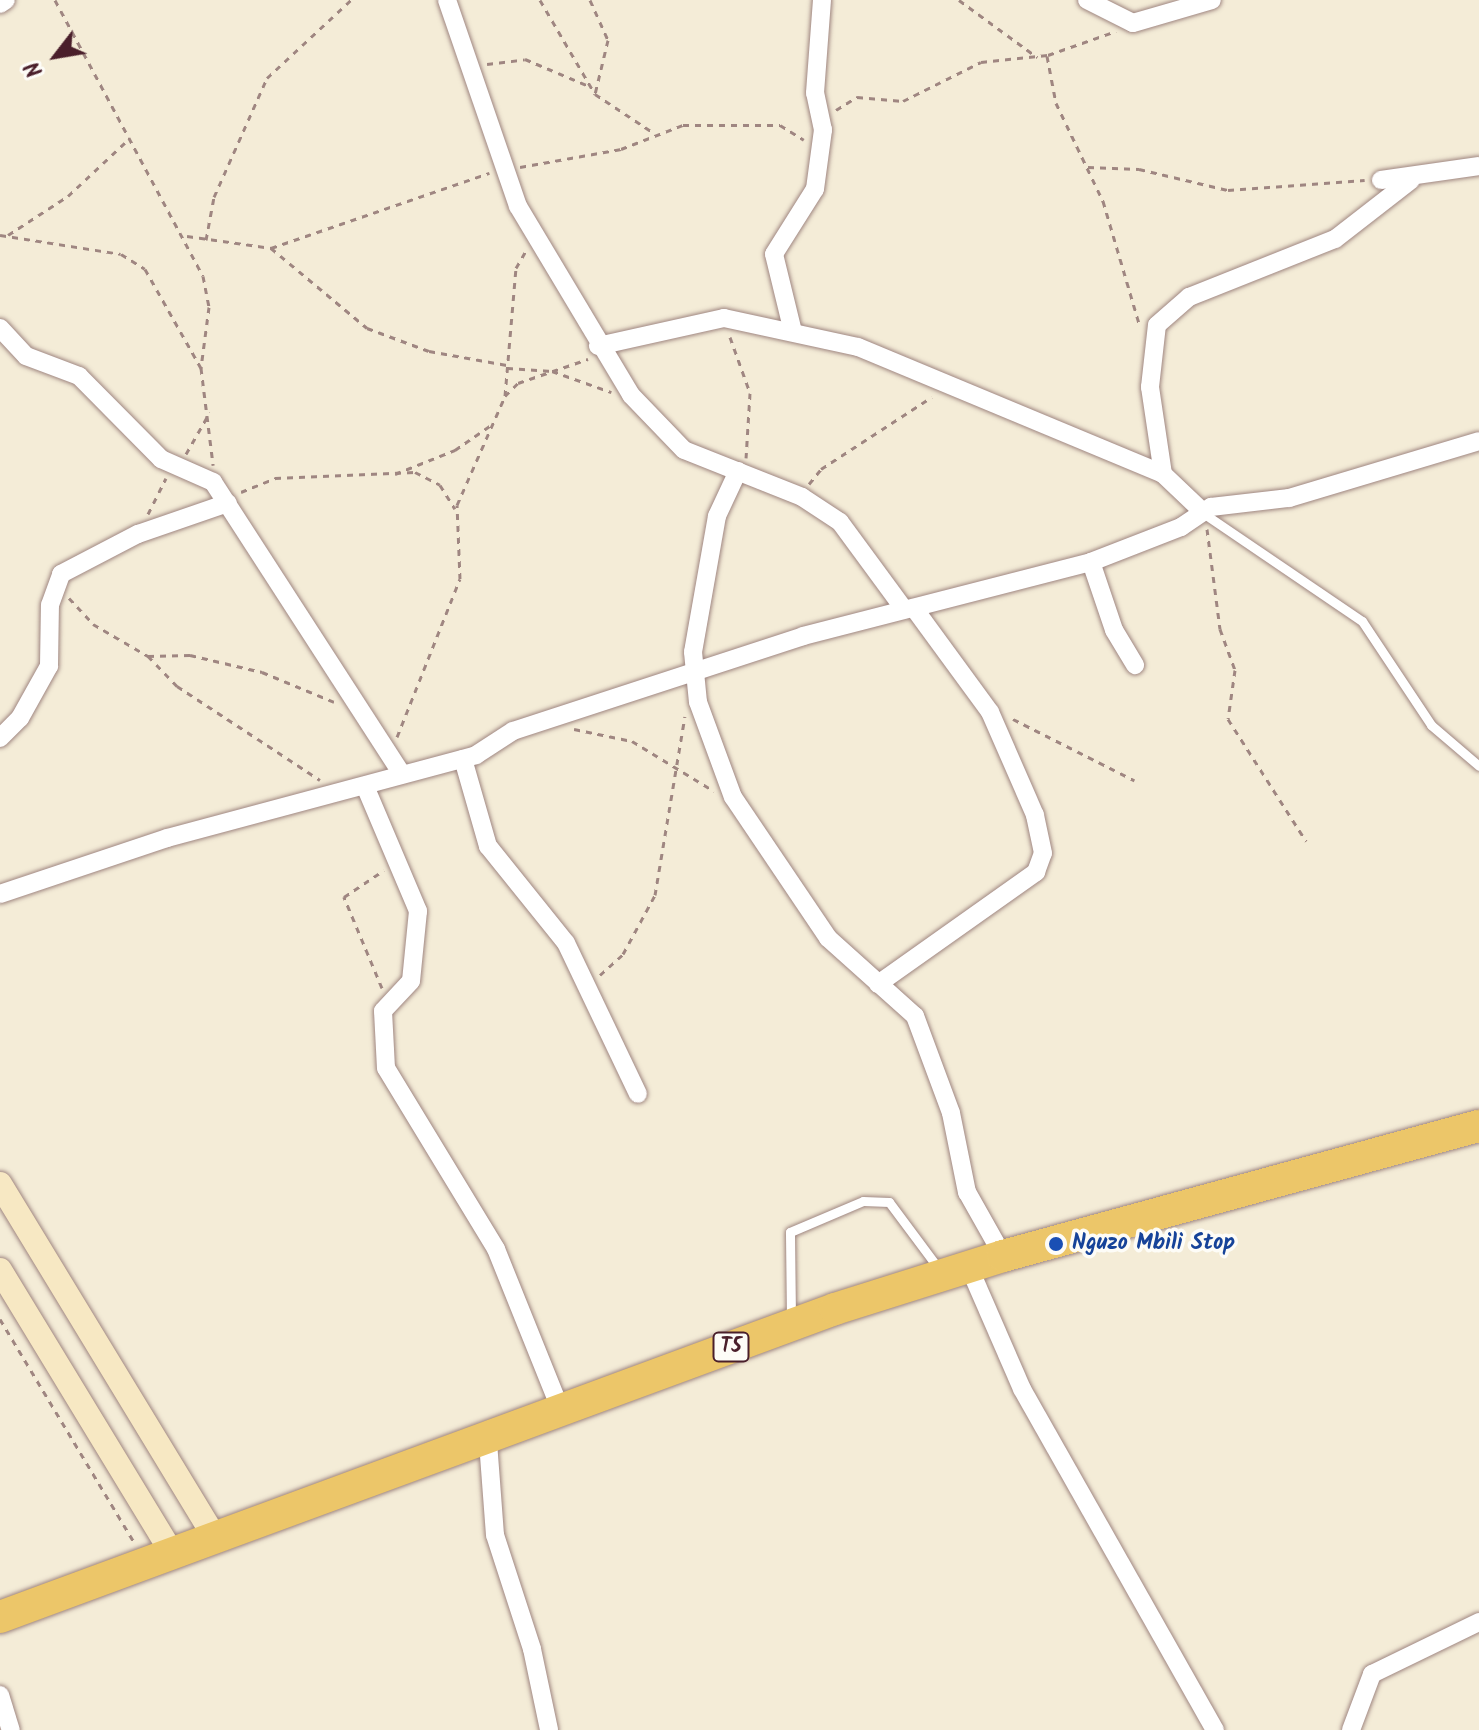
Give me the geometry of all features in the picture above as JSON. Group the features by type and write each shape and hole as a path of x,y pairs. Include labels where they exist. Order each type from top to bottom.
{"highway":[{"name":"T5","path":"0,1617 213,1535 488,1442 560,1408 792,1325 1003,1256 1479,1126"}],"main road":[{"path":"0,1184 213,1535"},
{"path":"0,1270 158,1556"}],"street":[{"path":"0,4 6,0"},
{"path":"793,332 774,254 809,203 821,138 815,93 822,0"},
{"path":"1087,0 1133,23 1212,0"},
{"path":"451,4 505,170 538,242 600,349 631,395 684,450 802,497 857,539 990,712 1035,815 1041,864 878,984"},
{"path":"1381,180 1411,180 1479,166"},
{"path":"1163,474 1149,349 1157,325 1189,297 1335,239 1411,180"},
{"path":"600,349 724,318 897,359 953,386 1163,474 1204,514"},
{"path":"0,328 26,356 79,376 172,466 213,482 361,704 401,773"},
{"path":"0,894 167,838 342,794 401,773 463,759 553,717 690,674 909,609 1091,562 1204,514 1289,498 1479,441"},
{"path":"741,472 717,516 690,674 733,797 839,953 915,1016 951,1113 967,1192 1003,1256"},
{"path":"0,738 20,718 49,666 55,584 72,564 138,534 228,503"},
{"path":"1091,562 1114,630 1135,665"},
{"path":"463,759 488,846 525,900 559,933 638,1094"},
{"path":"365,786 393,863 415,898 418,930 411,981 385,1007 386,1068 496,1249 560,1408"},
{"path":"956,1271 1215,1730"},
{"path":"488,1442 495,1535 532,1649 549,1730"},
{"path":"1351,1730 1372,1674 1479,1622"},
{"path":"0,1695 11,1730"}],"lane":[{"path":"1204,514 1362,621 1431,725 1479,766"},
{"path":"792,1325 790,1232 863,1201 889,1202 956,1271"}],"path":[{"path":"55,0 185,235 209,294 201,368"},
{"path":"206,240 214,197 267,78 351,0"},
{"path":"540,0 595,94 654,133"},
{"path":"590,0 608,40 595,94"},
{"path":"959,0 1037,57"},
{"path":"185,235 271,248 451,182 621,149 654,133 683,125 780,125 821,138 857,97 893,104 981,62 1048,55 1133,23"},
{"path":"1048,55 1056,103 1087,167 1149,349"},
{"path":"472,71 525,59 589,86"},
{"path":"8,235 68,196 131,137"},
{"path":"1087,167 1139,169 1228,190 1381,180"},
{"path":"0,235 135,260 165,298 201,368 210,412 213,482"},
{"path":"390,751 460,579 457,513 505,396 516,268 538,242"},
{"path":"271,248 367,328 429,351 552,371 631,395"},
{"path":"724,318 750,393 741,472"},
{"path":"505,396 600,349"},
{"path":"802,497 821,469 953,386"},
{"path":"138,534 172,466 193,445 210,412"},
{"path":"394,475 455,450 494,423"},
{"path":"228,503 275,478 394,475 433,478 457,513"},
{"path":"1204,514 1220,629 1235,670 1228,719 1306,841"},
{"path":"55,584 93,624 148,656 200,703 342,794"},
{"path":"148,656 190,655 262,672 321,701 361,704"},
{"path":"585,987 623,954 648,911 678,771 690,674"},
{"path":"990,712 1134,780"},
{"path":"553,717 589,734 632,741 678,771 733,797"},
{"path":"385,1007 344,897 393,863"},
{"path":"0,1319 158,1556"}],"place":[{"name":"Nguzo Mbili Stop","path":"1056,1244"}]}
